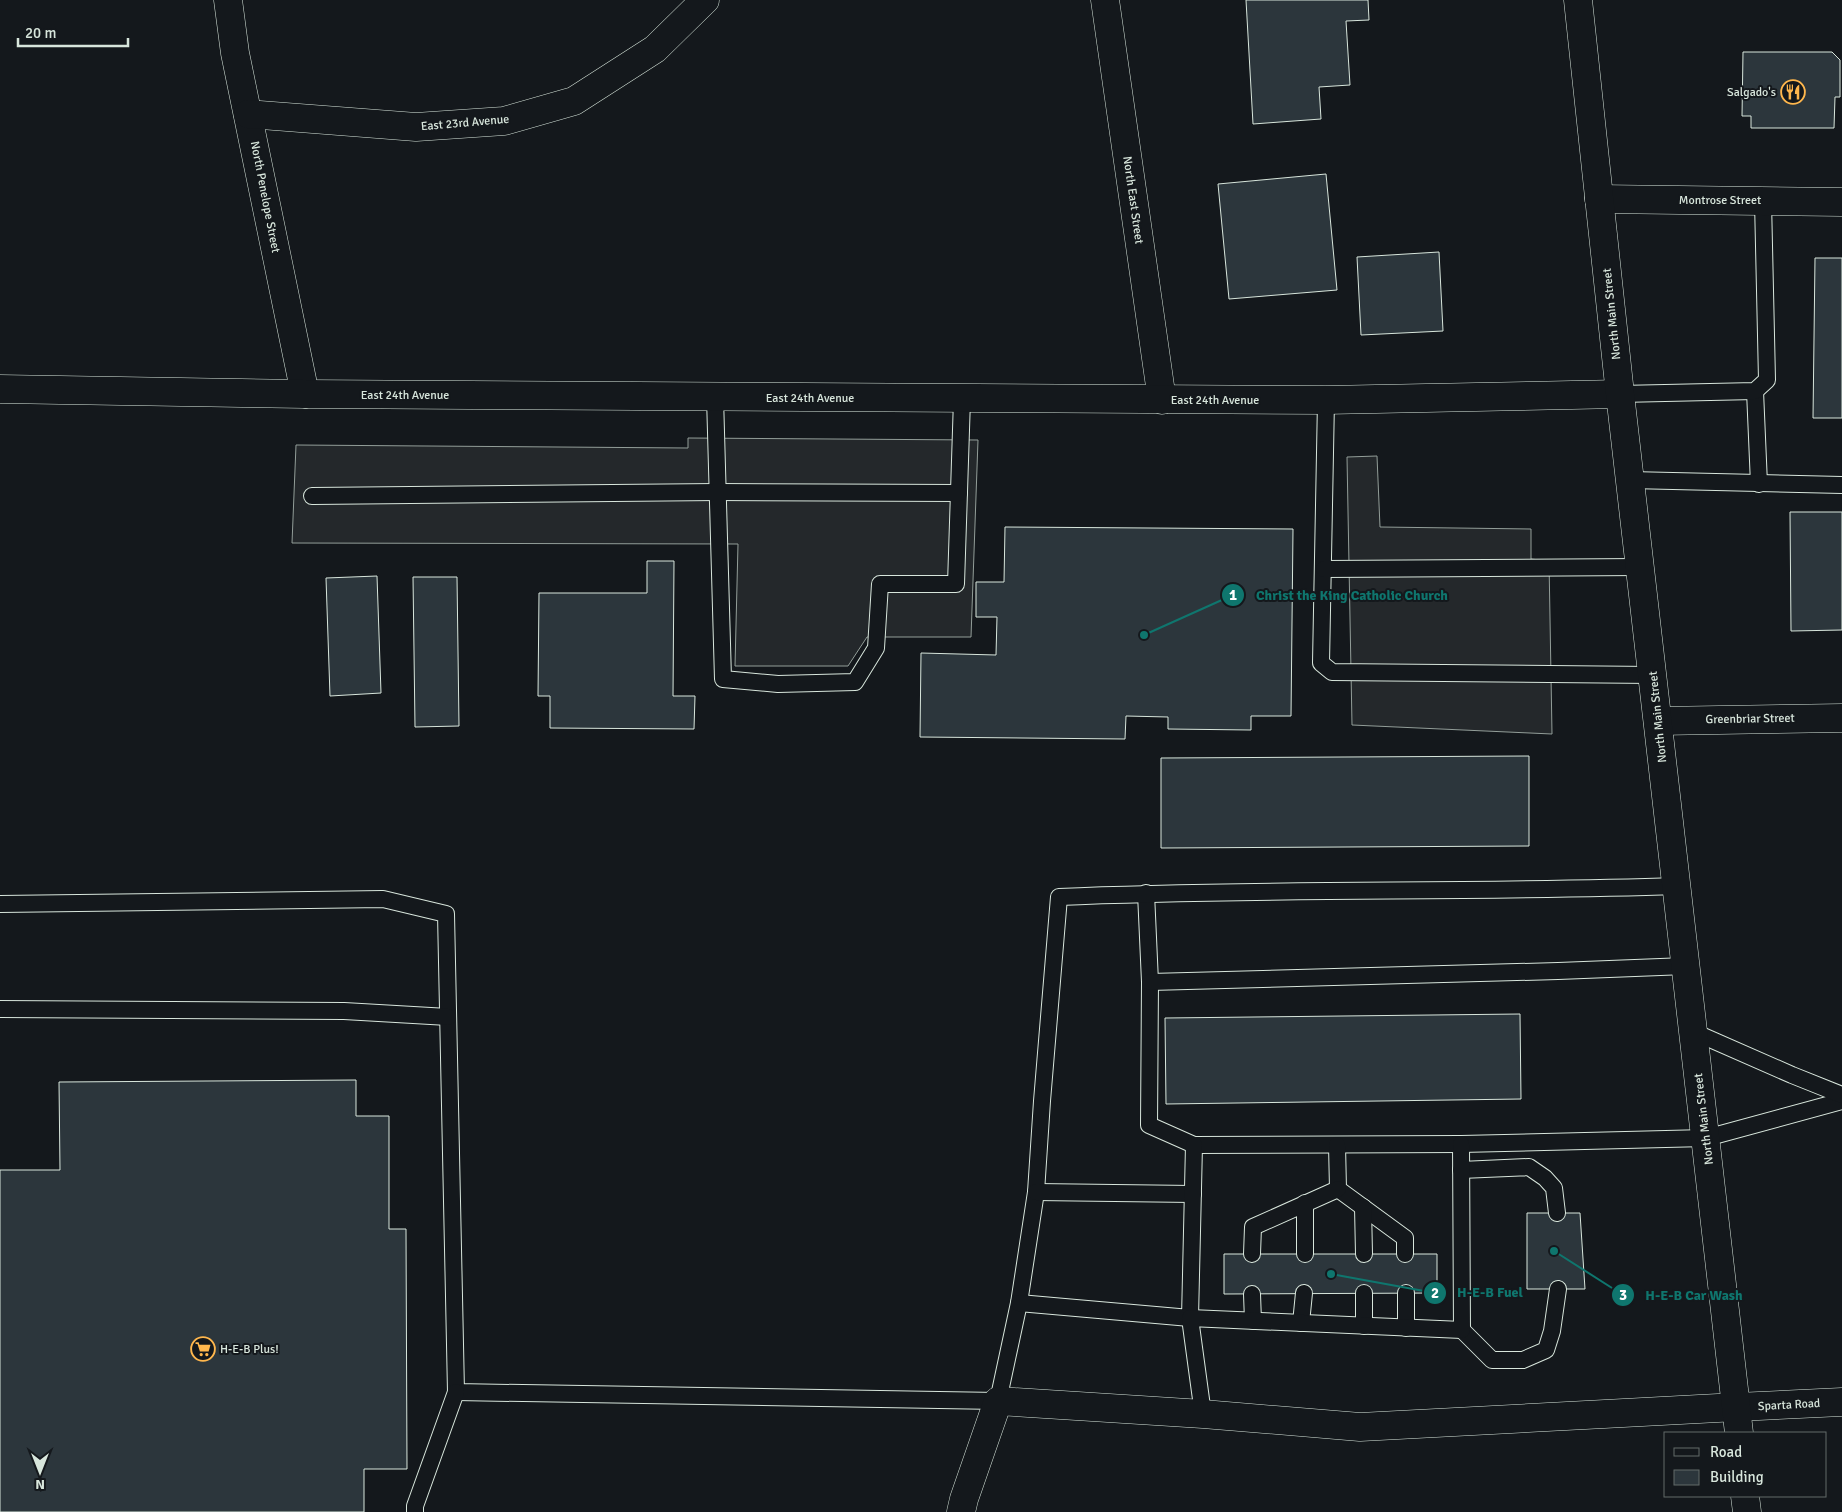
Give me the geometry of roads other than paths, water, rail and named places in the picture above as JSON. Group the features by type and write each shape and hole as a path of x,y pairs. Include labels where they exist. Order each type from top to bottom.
{"street":[{"name":"North Penelope Street","path":"228,0 235,53 305,394"},
{"name":"East 23rd Avenue","path":"248,114 416,127 504,121 574,102 655,49 706,0"},
{"name":"North East Street","path":"1105,0 1162,400"},
{"name":"North Main Street","path":"1578,0 1620,394 1738,1420"},
{"name":"Montrose Street","path":"1599,200 1842,202"},
{"name":"East 24th Avenue","path":"0,389 305,394 1162,400 1326,400 1620,394"},
{"name":"Greenbriar Street","path":"1658,721 1842,718"},
{"name":"Sparta Road","path":"998,1401 1203,1414 1360,1427 1738,1420 1842,1402"},
{"path":"961,1512 998,1401"},
{"path":"1745,1497 1747,1512"}],"lane":[{"path":"1620,394 1755,391 1767,380 1763,201"},
{"path":"1755,391 1758,484"},
{"path":"715,397 723,679 778,684 855,682 876,648 880,584 956,584 962,399"},
{"path":"1326,400 1322,662 1332,672 1653,675"},
{"path":"1630,480 1842,485"},
{"path":"312,496 717,492 959,493"},
{"path":"1324,570 1640,567"},
{"path":"456,1392 998,1401 1019,1303 1036,1192 1059,897 1146,894 1554,890 1677,886"},
{"path":"1146,894 1150,982 1149,1125 1194,1145 1461,1144 1706,1138 1842,1101"},
{"path":"0,904 382,899 446,914 456,1392 415,1506 415,1512"},
{"path":"1150,982 1686,966"},
{"path":"0,1009 344,1011 448,1017"},
{"path":"1694,1032 1842,1095"},
{"path":"1461,1144 1462,1330"},
{"path":"1194,1145 1190,1318 1203,1414"},
{"path":"1337,1145 1338,1189"},
{"path":"1461,1170 1529,1167 1545,1178 1554,1188 1557,1213"},
{"path":"1252,1254 1253,1227 1338,1189"},
{"path":"1338,1189 1405,1238 1405,1254"},
{"path":"1036,1192 1193,1194"},
{"path":"1305,1203 1305,1254"},
{"path":"1363,1207 1364,1254"},
{"path":"1019,1303 1190,1318 1462,1330 1492,1360 1523,1360 1546,1350 1552,1331 1558,1289"},
{"path":"1252,1294 1253,1321"},
{"path":"1301,1323 1304,1294"},
{"path":"1364,1294 1364,1326"},
{"path":"1406,1294 1406,1328"}],"place":[{"name":"Salgado's","path":"1793,92"},
{"name":"Christ the King Catholic Church","path":"1144,635"},
{"name":"H-E-B Car Wash","path":"1554,1251"},
{"name":"H-E-B Fuel","path":"1331,1274"},
{"name":"H-E-B Plus!","path":"203,1349"}]}
